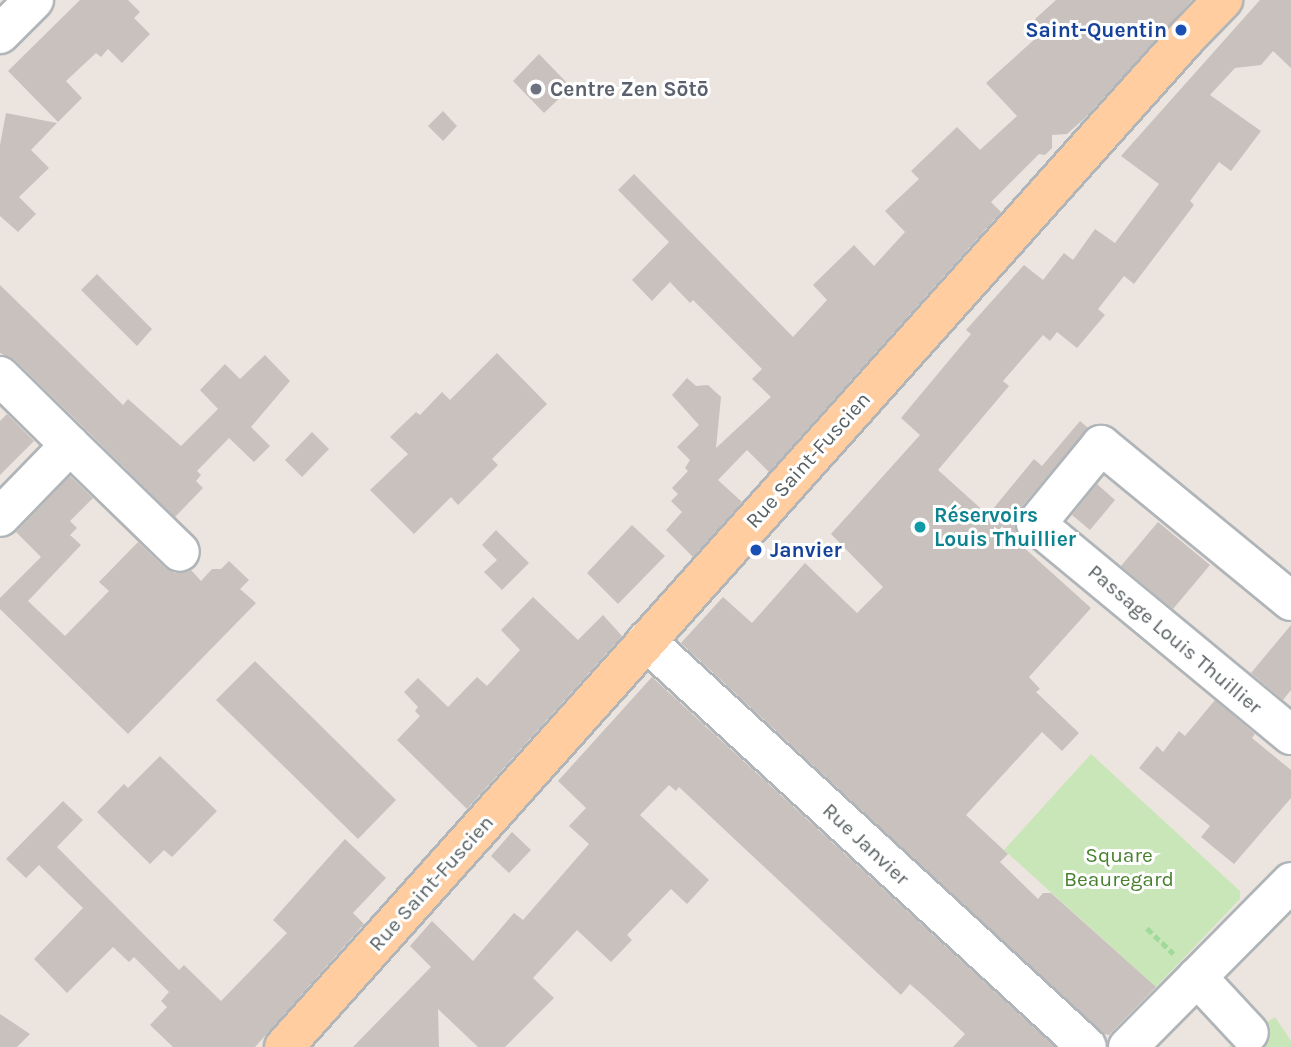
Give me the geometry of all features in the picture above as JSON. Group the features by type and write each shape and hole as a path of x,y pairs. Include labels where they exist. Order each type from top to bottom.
{"main road":[{"name":"Rue Saint-Fuscien","path":"284,1047 1223,0"}],"street":[{"path":"0,34 34,0"},
{"path":"0,376 180,552"},
{"path":"0,517 71,444"},
{"name":"Passage Louis Thuillier","path":"1291,601 1101,445 1036,524 1291,736"},
{"name":"Rue Janvier","path":"646,641 1087,1047"},
{"path":"1128,1047 1291,882"},
{"path":"1197,977 1249,1033"}],"green space":[{"name":"Square Beauregard","path":"1091,754 1240,891 1240,899 1156,987 1004,850"},
{"path":"1275,1017 1291,1041 1291,1047 1228,1047"}],"building":[{"path":"80,0 128,0 140,12 134,18 150,34 122,63 108,49 101,57 96,53 66,81 82,98 58,122 8,71"},
{"path":"1056,0 1192,0 1086,117 1067,134 1052,135 1052,148 1045,155 1039,154 991,202 1001,212 769,472 747,450 718,480 742,502 693,557 666,530 682,512 671,501 678,494 672,488 688,471 685,468 690,460 677,447 699,425 672,395 687,378 696,386 708,385 721,397 716,448 771,397 752,379 762,369 693,300 690,303 670,282 652,301 632,280 669,242 618,190 634,174 793,337 827,300 813,285 854,245 874,266 905,232 885,211 919,179 911,171 957,127 980,150 1017,116 986,83 1045,30 1035,19"},
{"path":"1260,0 1291,0 1291,68 1273,51 1261,65 1235,68 1210,95 1261,131 1231,171 1219,162 1190,201 1194,205 1134,284 1124,276 1098,309 1105,315 1077,348 1057,332 1050,341 1043,335 1003,381 1009,386 938,470 988,515 1034,459 1042,466 1080,421 1088,428 1019,510 1014,521 1016,532 1012,537 1091,608 1029,677 1040,689 1036,692 1079,733 1062,751 1042,732 966,815 1008,854 1000,862 1038,899 1043,893 1051,893 1156,987 1109,1035 1104,1034 681,643 723,597 752,623 805,563 857,613 883,587 831,534 920,435 901,418 971,334 966,330 1024,265 1043,280 1064,253 1073,260 1095,229 1115,243 1159,184 1121,156"},
{"path":"539,54 571,87 544,113 513,81"},
{"path":"443,111 457,126 443,141 428,126"},
{"path":"6,113 57,123 31,150 49,168 19,197 36,214 18,232 0,216 0,145"},
{"path":"97,274 152,329 137,346 81,290"},
{"path":"0,285 123,405 128,399 181,446 218,409 200,390 225,364 240,379 265,355 290,381 251,427 270,446 254,462 229,438 197,471 201,475 196,481 203,488 175,517 15,360 0,353"},
{"path":"497,353 547,404 492,459 498,465 458,505 451,497 414,534 370,490 408,454 390,437 416,412 420,415 442,392 450,400"},
{"path":"7,414 34,441 0,475 0,421"},
{"path":"312,432 329,449 302,477 285,460"},
{"path":"70,476 93,498 70,521 77,528 70,535 81,545 28,601 65,636 109,591 99,582 138,542 165,568 175,573 191,570 201,581 212,569 221,569 229,561 249,580 240,589 256,603 128,734 0,609 0,598 41,557 16,532"},
{"path":"1097,484 1115,500 1090,530 1072,515"},
{"path":"1158,522 1210,565 1173,609 1121,566"},
{"path":"632,525 665,556 618,604 587,573"},
{"path":"496,530 529,563 502,590 484,572 497,560 482,545"},
{"path":"533,597 578,640 603,615 622,636 467,809 397,740 420,716 415,711 418,707 404,692 418,678 448,707 477,677 487,686 520,650 501,630"},
{"path":"1291,625 1291,690 1283,700 1251,673"},
{"path":"255,661 396,800 358,839 216,700"},
{"path":"652,677 1055,1047 953,1047 965,1034 926,998 910,984 901,995 679,787 676,791 669,785 640,815 709,880 687,904 671,889 627,935 632,940 611,962 577,930 533,978 554,998 505,1047 478,1047 438,1009 439,1047 353,1047 431,967 410,946 432,921 473,961 514,913 523,920 589,844 569,826 586,808 558,781"},
{"path":"1215,700 1255,734 1252,738 1291,770 1291,798 1234,864 1201,837 1210,826 1139,768 1157,746 1163,752 1179,731 1185,736"},
{"path":"160,756 217,811 172,857 164,850 150,864 97,812 124,784 128,788"},
{"path":"63,801 83,820 57,847 179,970 184,965 221,1001 287,933 273,920 345,839 386,878 353,913 364,924 255,1047 173,1047 150,1025 167,1007 161,1001 169,992 134,957 129,962 113,947 67,993 34,959 83,908 39,865 26,878 6,859"},
{"path":"512,832 531,850 509,873 491,856"},
{"path":"0,1014 30,1034 17,1047 0,1047"}],"place":[{"name":"Saint-Quentin","path":"1181,30"},
{"name":"Centre Zen Sōtō","path":"536,89"},
{"name":"Réservoirs Louis Thuillier","path":"920,527"},
{"name":"Janvier","path":"756,550"}]}
